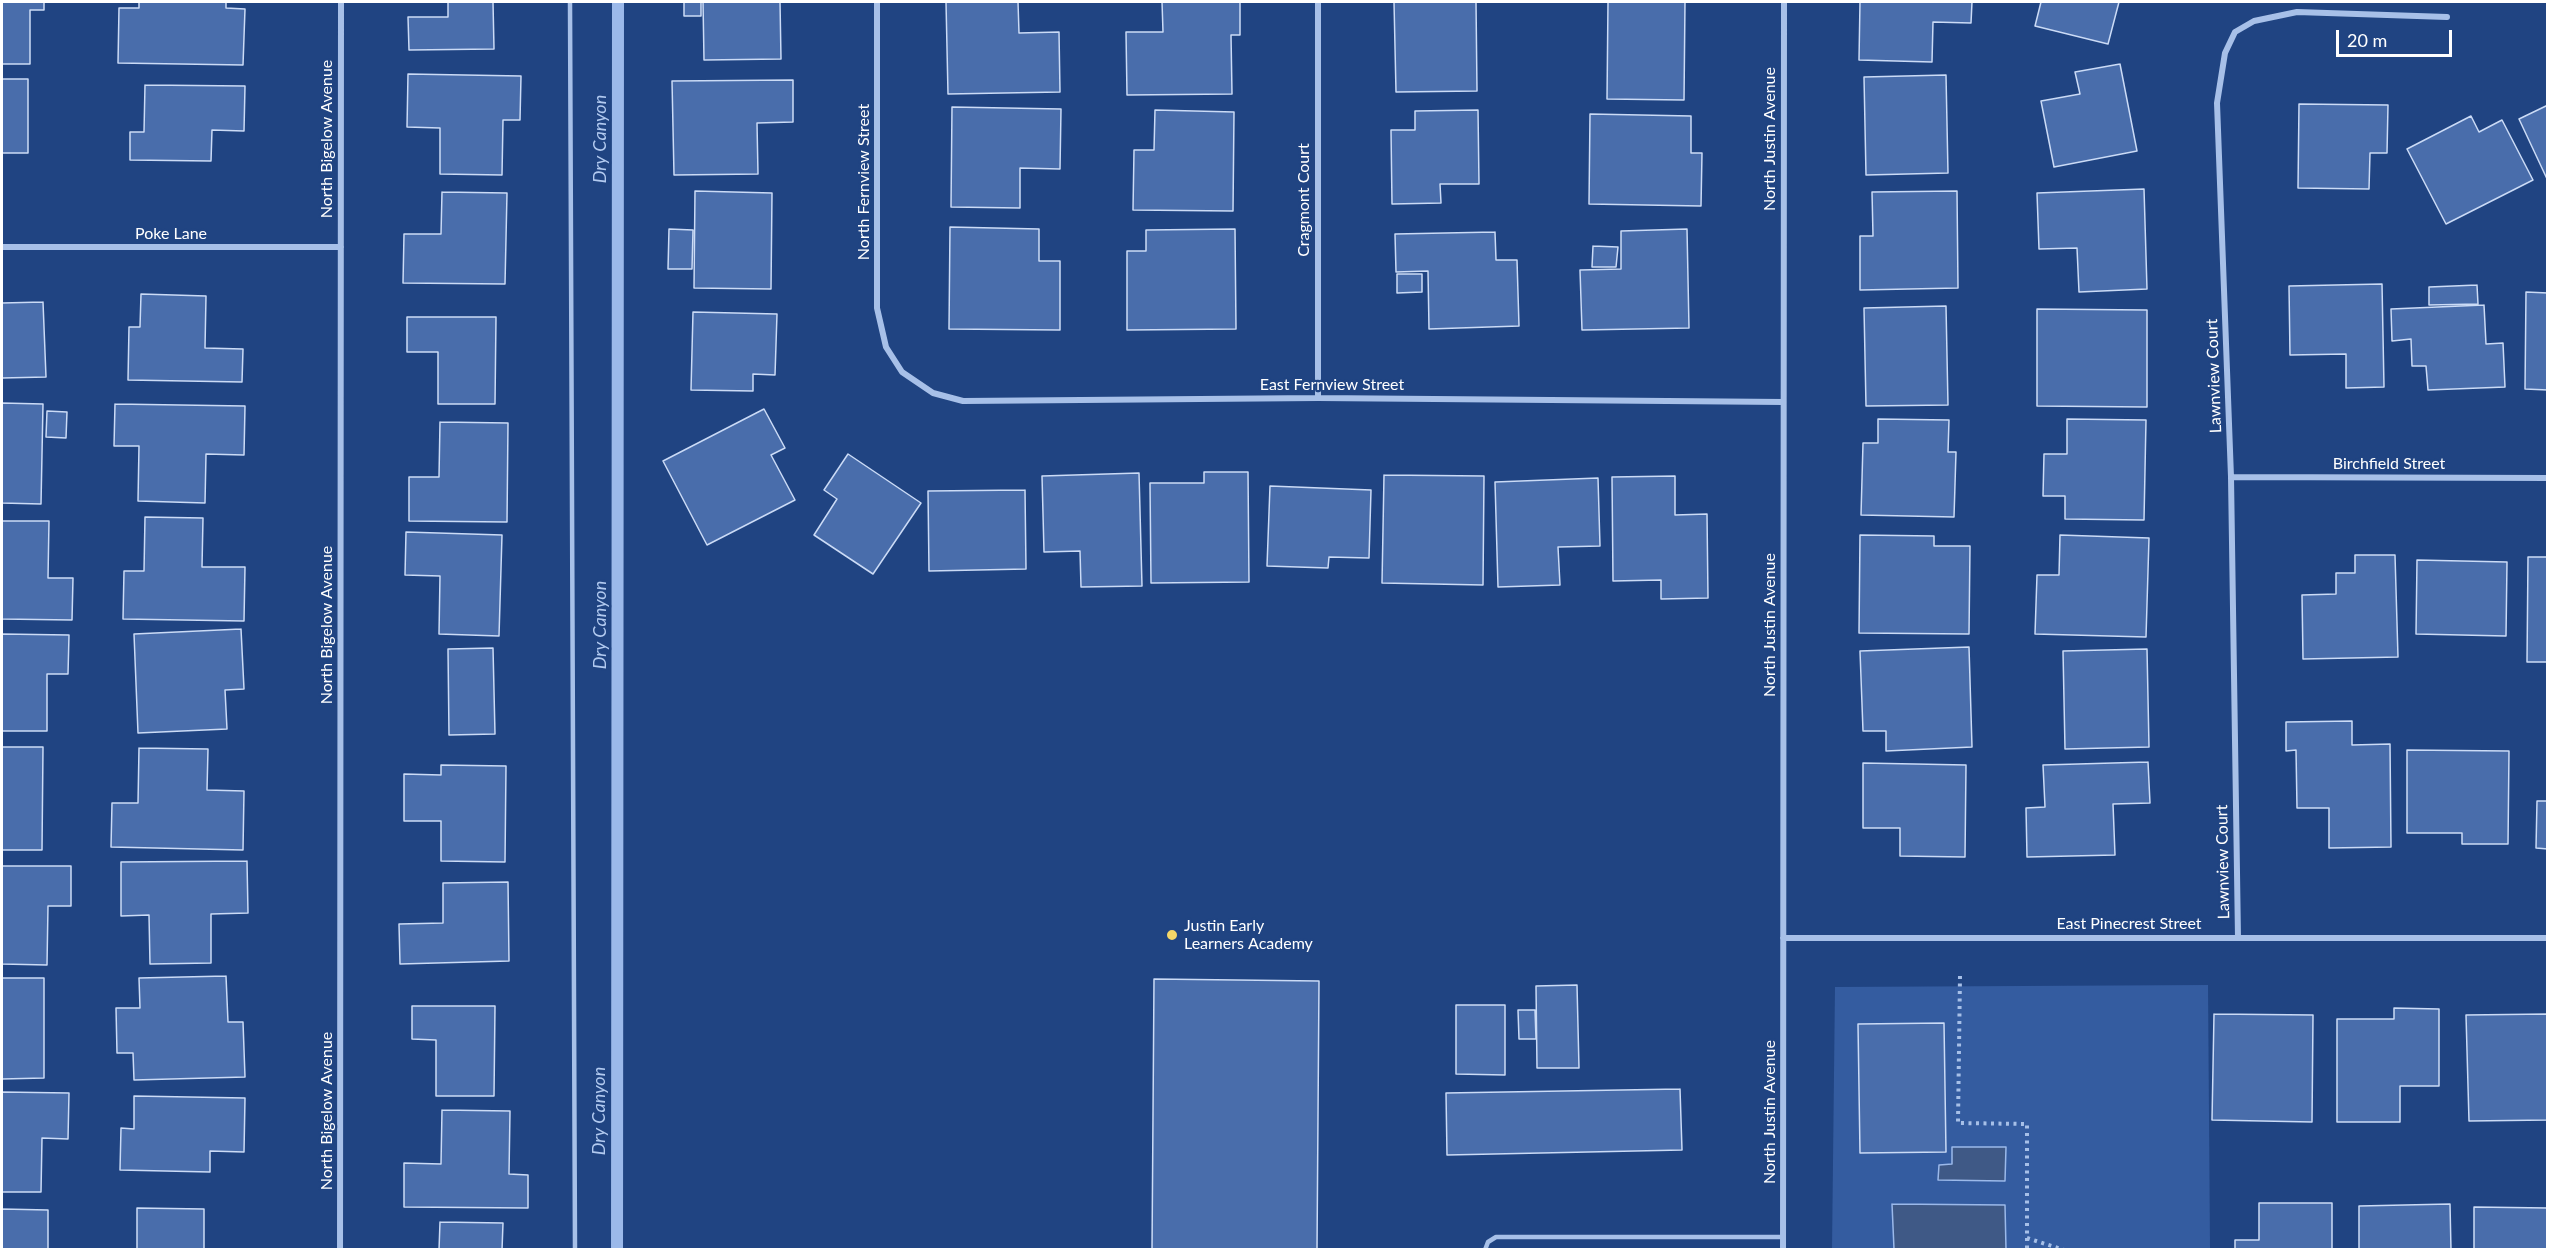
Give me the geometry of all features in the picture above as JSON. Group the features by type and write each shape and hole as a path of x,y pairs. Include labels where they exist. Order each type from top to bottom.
{"street":[{"name":"North Bigelow Avenue","path":"340,1250 341,2"},
{"name":"North Fernview Street","path":"877,2 877,308 886,347 894,360"},
{"name":"Cragmont Court","path":"1318,2 1318,398"},
{"name":"North Justin Avenue","path":"1784,2 1784,1250"},
{"name":"Lawnview Court","path":"2238,938 2231,477 2217,103 2225,52 2235,32 2254,21 2297,12 2447,17"},
{"name":"Poke Lane","path":"2,247 341,247"},
{"name":"East Fernview Street","path":"894,360 903,372 933,393 963,401 1318,398 1784,402"},
{"name":"Birchfield Street","path":"2231,477 2547,478"},
{"name":"East Pinecrest Street","path":"1783,938 2547,938"}],"lane":[{"path":"570,2 569,347 575,1250"},
{"path":"1485,1250 1488,1242 1496,1237 1784,1237"}],"path":[{"path":"1960,976 1959,1123 2027,1124 2027,1250"},
{"path":"2027,1238 2064,1250"}],"shaded area":[{"path":"2208,985 2210,1249 1832,1250 1835,987"},
{"path":"1952,1147 2006,1147 2005,1181 1938,1180 1939,1165 1952,1164"},
{"path":"1892,1204 2005,1205 2006,1249 1894,1249"}],"building":[{"path":"2,2 44,2 44,10 30,10 30,64 2,64"},
{"path":"139,2 226,2 226,8 245,9 243,65 118,63 119,8 139,8"},
{"path":"448,2 493,2 494,49 409,50 408,17 448,17"},
{"path":"684,2 701,2 701,16 684,16"},
{"path":"703,2 780,2 781,59 704,60"},
{"path":"946,2 1018,2 1019,33 1059,32 1060,92 948,94"},
{"path":"1162,2 1240,2 1240,35 1231,35 1232,94 1127,95 1126,32 1163,32"},
{"path":"1394,2 1476,2 1477,91 1396,92"},
{"path":"1608,2 1685,2 1684,100 1607,99"},
{"path":"1860,2 1972,2 1971,23 1933,22 1932,62 1859,60"},
{"path":"2041,2 2119,2 2108,44 2035,26"},
{"path":"2120,64 2137,151 2054,167 2041,101 2080,94 2075,72"},
{"path":"408,74 521,76 520,120 503,120 502,175 440,174 440,128 407,127"},
{"path":"1946,75 1948,173 1866,175 1864,77"},
{"path":"2,79 28,79 28,153 2,153"},
{"path":"793,80 793,122 757,123 758,174 674,175 672,81"},
{"path":"145,85 245,86 244,131 212,130 211,161 130,160 130,132 144,132"},
{"path":"2299,104 2388,105 2387,153 2370,153 2369,189 2298,188"},
{"path":"2548,105 2548,181 2519,119"},
{"path":"952,107 1061,109 1060,169 1020,168 1020,208 951,207"},
{"path":"1155,110 1234,112 1233,211 1133,210 1134,150 1154,150"},
{"path":"1478,110 1479,184 1440,184 1441,203 1392,204 1391,130 1415,130 1415,111"},
{"path":"1590,114 1691,116 1691,153 1702,153 1701,206 1589,204"},
{"path":"2471,116 2479,132 2502,120 2533,180 2446,224 2407,149"},
{"path":"2144,189 2147,289 2079,292 2077,248 2039,249 2037,193"},
{"path":"695,191 772,193 771,289 694,288"},
{"path":"1957,191 1958,288 1860,290 1860,236 1873,236 1872,192"},
{"path":"442,192 507,193 505,284 403,283 404,234 441,234"},
{"path":"950,227 1039,229 1039,261 1060,261 1060,330 949,329"},
{"path":"669,229 693,230 692,269 668,269"},
{"path":"1235,229 1236,329 1127,330 1127,251 1146,251 1146,230"},
{"path":"1687,229 1689,328 1582,330 1580,270 1621,269 1621,231"},
{"path":"1495,232 1496,260 1517,260 1519,326 1429,329 1428,271 1396,272 1395,234"},
{"path":"1593,246 1618,247 1616,267 1592,267"},
{"path":"1397,274 1422,274 1422,292 1397,293"},
{"path":"2382,284 2384,387 2346,388 2346,354 2290,355 2289,286"},
{"path":"2477,285 2478,304 2429,305 2429,287"},
{"path":"2526,292 2548,293 2548,390 2525,389"},
{"path":"141,294 206,296 205,348 243,349 242,382 128,380 129,327 140,327"},
{"path":"43,302 46,377 2,378 2,303"},
{"path":"2484,305 2486,344 2503,343 2505,387 2428,390 2426,366 2412,366 2411,339 2392,341 2391,309"},
{"path":"1946,306 1948,405 1866,406 1864,308"},
{"path":"2037,309 2147,310 2147,407 2037,406"},
{"path":"693,312 777,314 775,375 753,374 753,391 691,390"},
{"path":"407,317 496,317 495,404 438,404 438,352 407,352"},
{"path":"2,403 43,404 41,504 2,503"},
{"path":"115,404 245,406 244,455 206,454 205,503 138,501 139,446 114,446"},
{"path":"764,409 785,448 771,455 795,500 707,545 663,461"},
{"path":"47,411 67,412 66,438 46,437"},
{"path":"1878,419 1949,420 1948,452 1956,452 1954,517 1861,515 1863,443 1878,443"},
{"path":"2067,419 2146,420 2144,520 2065,519 2065,496 2043,496 2044,454 2067,454"},
{"path":"440,422 508,423 507,522 409,521 409,477 439,477"},
{"path":"848,454 921,503 873,574 814,535 837,499 824,490"},
{"path":"1204,472 1248,472 1249,582 1151,583 1150,483 1204,483"},
{"path":"1139,473 1142,586 1081,587 1080,551 1044,552 1042,476"},
{"path":"1384,475 1484,476 1483,585 1382,583"},
{"path":"1675,476 1675,515 1707,514 1708,598 1661,599 1661,580 1613,581 1612,477"},
{"path":"1598,478 1600,546 1558,547 1560,585 1498,587 1495,482"},
{"path":"1270,486 1371,490 1369,558 1329,557 1328,568 1267,566"},
{"path":"1025,490 1026,569 929,571 928,491"},
{"path":"145,517 203,518 202,567 245,567 244,621 123,619 124,571 144,571"},
{"path":"2,521 49,521 48,578 73,578 72,620 2,619"},
{"path":"406,532 502,535 499,636 439,634 440,576 405,575"},
{"path":"1860,535 1934,536 1934,546 1970,546 1969,634 1859,633"},
{"path":"2060,535 2149,538 2146,637 2035,634 2037,575 2059,575"},
{"path":"2355,555 2395,555 2398,657 2303,659 2302,595 2336,594 2336,573 2355,573"},
{"path":"2528,557 2548,557 2548,662 2527,662"},
{"path":"2417,560 2507,562 2506,636 2416,634"},
{"path":"241,629 244,689 225,690 227,729 138,733 134,634"},
{"path":"2,634 69,635 68,674 47,674 47,731 2,731"},
{"path":"1969,647 1972,747 1886,751 1886,731 1863,731 1860,651"},
{"path":"493,648 495,734 449,735 448,649"},
{"path":"2147,649 2149,747 2065,749 2063,651"},
{"path":"2352,721 2352,745 2390,744 2391,847 2329,848 2329,808 2297,808 2296,750 2286,751 2286,722"},
{"path":"2,747 43,747 42,850 2,850"},
{"path":"139,748 208,749 207,790 244,791 243,850 111,847 112,803 138,803"},
{"path":"2407,750 2509,751 2508,844 2462,844 2462,833 2407,833"},
{"path":"2148,762 2150,803 2113,804 2115,855 2027,857 2026,808 2045,807 2043,765"},
{"path":"1863,763 1966,765 1965,857 1900,856 1900,828 1863,828"},
{"path":"441,765 506,766 505,862 441,861 441,821 404,821 404,774 441,775"},
{"path":"2537,801 2548,801 2548,849 2536,848"},
{"path":"247,861 248,913 211,914 211,963 150,964 149,915 121,916 121,862"},
{"path":"2,866 71,866 71,906 48,906 47,965 2,964"},
{"path":"508,882 509,961 400,964 399,924 443,923 443,883"},
{"path":"226,976 228,1022 243,1022 245,1077 134,1080 133,1053 117,1053 116,1008 140,1008 139,978"},
{"path":"2,978 44,978 44,1078 2,1079"},
{"path":"1154,979 1319,981 1317,1250 1152,1250"},
{"path":"1577,985 1579,1068 1537,1068 1536,986"},
{"path":"1456,1005 1505,1005 1505,1075 1456,1074"},
{"path":"412,1006 495,1006 494,1096 436,1096 436,1040 412,1039"},
{"path":"2394,1008 2439,1009 2439,1086 2400,1086 2400,1122 2337,1122 2337,1019 2394,1019"},
{"path":"1518,1010 1535,1010 1536,1039 1519,1039"},
{"path":"2214,1014 2313,1015 2312,1122 2212,1120"},
{"path":"2548,1014 2548,1120 2469,1121 2466,1015"},
{"path":"1944,1023 1946,1152 1860,1153 1858,1024"},
{"path":"1680,1089 1682,1150 1447,1155 1446,1093"},
{"path":"2,1092 69,1093 68,1139 42,1138 41,1192 2,1192"},
{"path":"134,1096 245,1098 244,1152 210,1151 210,1172 120,1170 121,1128 134,1129"},
{"path":"442,1110 510,1111 509,1174 528,1175 528,1208 404,1207 404,1163 441,1164"},
{"path":"2259,1203 2332,1203 2332,1250 2235,1250 2235,1240 2259,1240"},
{"path":"2450,1204 2451,1250 2359,1250 2359,1206"},
{"path":"2474,1207 2548,1208 2548,1250 2474,1250"},
{"path":"137,1208 204,1209 204,1250 137,1250"},
{"path":"2,1209 48,1210 48,1250 2,1250"},
{"path":"440,1222 503,1223 502,1250 439,1250"}],"waterway":[{"name":"Dry Canyon","path":"617,1250 618,2"}],"place":[{"name":"Justin Early Learners Academy","path":"1172,935"}]}
